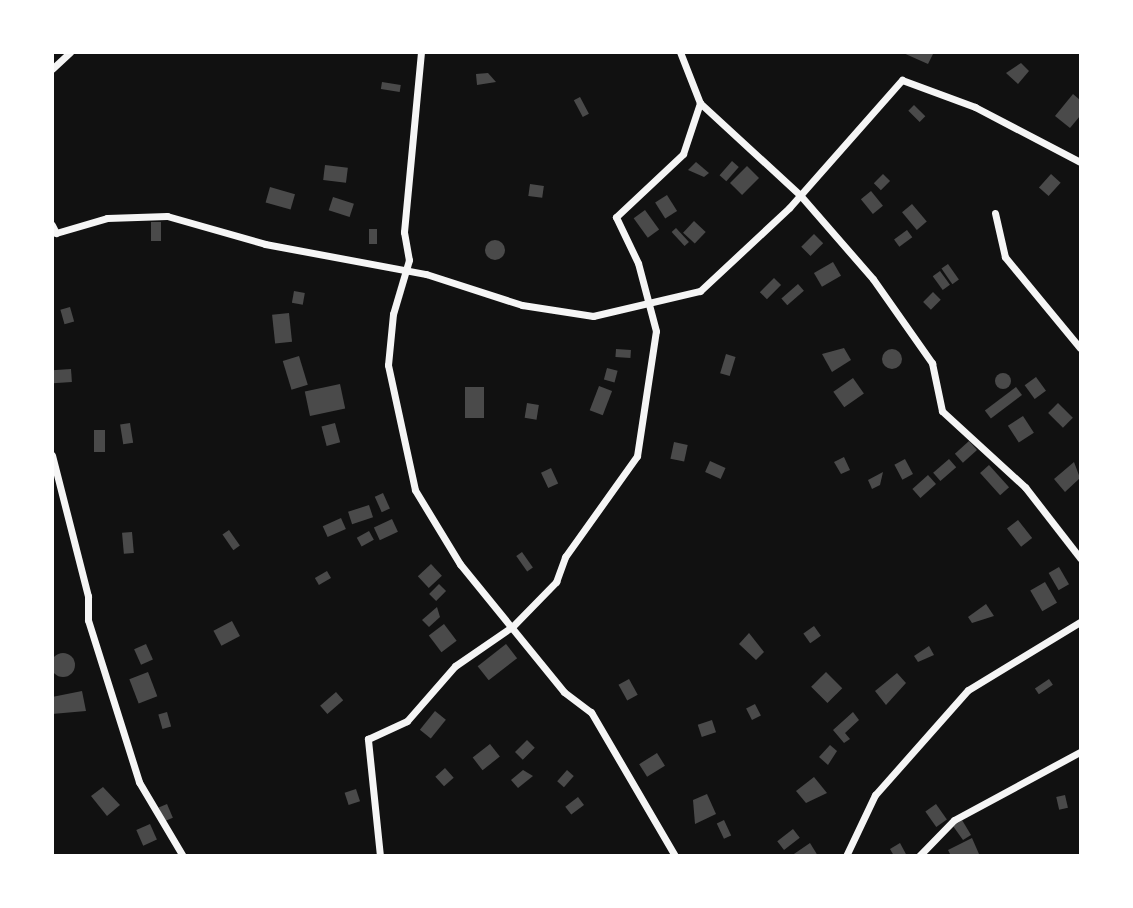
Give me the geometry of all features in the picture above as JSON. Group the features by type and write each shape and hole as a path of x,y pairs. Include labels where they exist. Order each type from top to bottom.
{"street":[{"path":"52,69 70,52"},
{"path":"421,52 405,273 388,365 415,489 460,564 564,692 591,712 675,856"},
{"path":"680,52 700,103 800,195 873,279 932,363 942,411 1026,487 1080,558"},
{"path":"52,225 55,233 107,218 167,216 405,273 426,274 522,305 593,316 700,291 800,195 902,80 975,107 1080,162"},
{"path":"380,856 368,739 407,721 455,666 513,626 556,582 565,557 637,456 656,331 650,303 616,218 683,154 700,103"},
{"path":"995,213 1005,257 1080,348"},
{"path":"52,455 88,596 88,620 139,782 183,856"},
{"path":"846,856 875,795 968,690 1080,622"},
{"path":"919,856 954,820 1080,752"}],"building":[{"path":"901,52 934,52 928,64"},
{"path":"1021,63 1029,71 1018,84 1006,73"},
{"path":"488,73 496,82 477,85 476,74"},
{"path":"382,82 401,85 400,92 381,89"},
{"path":"1073,94 1080,100 1080,116 1070,128 1055,116"},
{"path":"580,97 589,114 583,117 574,100"},
{"path":"914,105 925,116 920,122 908,111"},
{"path":"732,161 739,167 726,181 720,175"},
{"path":"696,162 709,173 704,177 688,170"},
{"path":"325,165 348,168 346,183 323,180"},
{"path":"747,166 759,178 742,195 730,183"},
{"path":"883,174 890,181 881,190 874,183"},
{"path":"1051,174 1061,183 1049,196 1039,187"},
{"path":"530,184 544,186 542,198 528,196"},
{"path":"270,187 295,194 291,210 266,202"},
{"path":"871,191 883,206 873,214 861,199"},
{"path":"667,195 677,211 665,219 655,202"},
{"path":"333,197 354,204 350,217 329,210"},
{"path":"912,204 927,222 917,230 902,212"},
{"path":"645,210 659,229 648,238 634,218"},
{"path":"694,221 706,232 695,244 683,233"},
{"path":"151,222 161,222 161,241 151,241"},
{"path":"676,228 689,242 685,246 672,232"},
{"path":"369,229 377,229 377,244 369,244"},
{"path":"907,230 912,237 899,247 894,239"},
{"path":"814,234 823,243 810,256 801,247"},
{"path":"495,240 502,243 505,250 502,257 495,260 488,257 485,250 488,243"},
{"path":"833,262 841,276 822,287 814,273"},
{"path":"948,264 959,280 952,284 941,269"},
{"path":"940,271 950,285 943,290 933,276"},
{"path":"774,278 781,285 767,299 760,292"},
{"path":"798,284 804,291 787,305 781,298"},
{"path":"294,291 305,293 303,305 292,303"},
{"path":"933,292 941,300 931,310 923,302"},
{"path":"70,307 74,321 65,324 60,310"},
{"path":"289,313 292,342 275,344 272,315"},
{"path":"844,348 851,360 832,372 822,354"},
{"path":"616,349 631,350 630,358 615,357"},
{"path":"892,349 899,352 902,359 899,366 892,369 885,366 882,359 885,352"},
{"path":"726,354 736,357 730,376 720,373"},
{"path":"299,356 308,385 292,390 283,361"},
{"path":"607,368 618,371 615,382 604,380"},
{"path":"71,369 72,382 53,383 52,370"},
{"path":"1003,373 1009,375 1009,387 1003,389 997,387 995,381 997,375"},
{"path":"1036,377 1046,391 1035,399 1025,385"},
{"path":"853,378 864,394 844,407 833,392"},
{"path":"340,384 345,408 310,416 305,391"},
{"path":"599,386 612,391 603,415 590,410"},
{"path":"465,387 484,387 484,418 465,418"},
{"path":"1016,387 1022,395 991,418 985,410"},
{"path":"527,403 539,405 537,420 525,418"},
{"path":"1058,403 1073,418 1063,428 1048,413"},
{"path":"1023,416 1034,433 1019,443 1008,426"},
{"path":"130,423 133,443 123,444 120,425"},
{"path":"335,423 340,442 327,446 321,427"},
{"path":"94,430 105,430 105,452 94,452"},
{"path":"969,441 977,450 963,463 955,454"},
{"path":"674,442 688,445 684,462 670,459"},
{"path":"844,457 850,470 841,474 834,462"},
{"path":"905,459 913,474 902,480 894,465"},
{"path":"949,459 956,467 940,481 933,473"},
{"path":"710,461 726,468 721,479 705,472"},
{"path":"1074,462 1080,478 1065,492 1054,479"},
{"path":"989,465 1009,487 1000,495 980,473"},
{"path":"551,468 558,483 548,488 541,473"},
{"path":"883,472 880,485 872,489 868,480"},
{"path":"928,475 936,484 920,498 912,489"},
{"path":"383,493 390,509 382,512 375,497"},
{"path":"369,505 373,517 352,524 348,512"},
{"path":"341,518 346,529 328,537 323,526"},
{"path":"392,519 398,532 380,540 374,527"},
{"path":"1018,520 1032,538 1021,547 1007,529"},
{"path":"229,530 240,546 233,550 222,535"},
{"path":"369,531 374,540 362,547 357,538"},
{"path":"132,532 134,553 124,554 122,533"},
{"path":"522,552 533,568 527,572 516,556"},
{"path":"431,564 442,576 429,588 418,576"},
{"path":"1059,567 1069,584 1059,590 1049,573"},
{"path":"327,571 331,578 319,585 315,578"},
{"path":"1045,582 1057,603 1042,611 1030,590"},
{"path":"439,584 446,591 436,601 429,594"},
{"path":"986,604 994,616 972,623 968,617"},
{"path":"437,607 440,617 429,627 422,620"},
{"path":"232,621 240,636 221,646 213,631"},
{"path":"444,624 457,641 441,652 429,635"},
{"path":"814,626 821,636 810,643 803,633"},
{"path":"749,633 764,652 756,660 739,644"},
{"path":"146,644 153,660 141,665 134,649"},
{"path":"506,644 517,658 489,680 478,666"},
{"path":"929,646 934,655 918,662 914,656"},
{"path":"63,653 74,660 75,665 68,676 63,677 52,670 51,665 58,654"},
{"path":"148,672 157,696 139,703 129,679"},
{"path":"826,672 842,688 827,703 811,687"},
{"path":"897,673 906,683 886,705 875,691"},
{"path":"629,679 638,695 627,701 619,685"},
{"path":"1049,679 1053,685 1039,694 1035,689"},
{"path":"82,691 86,711 52,714 52,697"},
{"path":"336,692 343,700 327,714 320,706"},
{"path":"755,704 761,716 752,720 746,709"},
{"path":"435,711 446,720 431,738 420,730"},
{"path":"167,712 171,726 162,729 158,714"},
{"path":"853,712 859,720 845,733 850,739 844,743 833,730"},
{"path":"712,720 716,732 702,737 698,725"},
{"path":"527,740 535,748 523,760 515,752"},
{"path":"490,744 500,757 483,770 473,758"},
{"path":"830,745 837,751 828,765 819,757"},
{"path":"657,753 665,766 647,777 639,764"},
{"path":"445,768 454,778 444,786 435,777"},
{"path":"523,770 533,776 518,788 511,780"},
{"path":"567,770 574,776 564,787 557,781"},
{"path":"814,777 827,793 806,803 796,791"},
{"path":"103,787 120,805 107,816 91,796"},
{"path":"356,789 360,801 349,805 345,793"},
{"path":"707,794 716,814 695,824 693,800"},
{"path":"1065,795 1068,808 1059,810 1056,797"},
{"path":"578,797 584,805 571,815 565,807"},
{"path":"167,804 173,818 165,821 159,808"},
{"path":"936,804 947,820 936,827 925,811"},
{"path":"724,820 731,835 724,839 717,823"},
{"path":"962,820 971,835 963,840 953,826"},
{"path":"150,824 157,840 143,846 136,830"},
{"path":"793,829 800,838 784,850 777,841"},
{"path":"972,838 979,854 951,856 948,850"},
{"path":"810,843 818,856 791,856"},
{"path":"900,843 907,856 894,856 890,849"}]}
